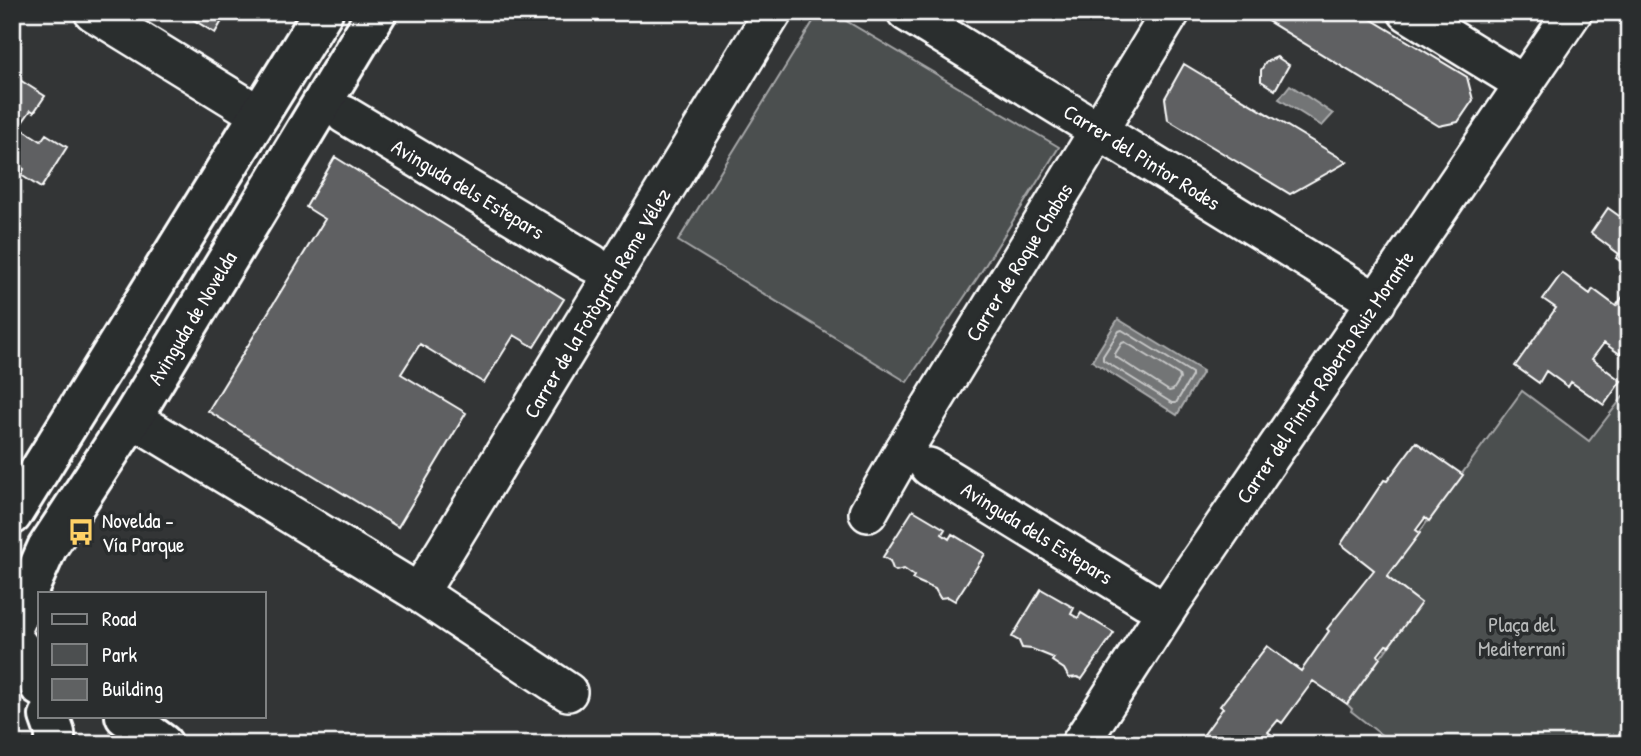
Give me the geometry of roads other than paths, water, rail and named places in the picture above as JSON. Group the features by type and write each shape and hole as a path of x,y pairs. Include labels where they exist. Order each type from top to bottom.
{"main road":[{"path":"12,515 323,12"},
{"name":"Avinguda de Novelda","path":"12,627 47,548 132,418 377,12"},
{"path":"51,718 55,733 54,744"},
{"path":"128,718 163,744"}],"street":[{"path":"93,12 260,115"},
{"name":"Carrer de la Fotògrafa Reme Vélez","path":"419,593 774,12"},
{"name":"Carrer del Pintor Rodes","path":"906,12 1377,302"},
{"name":"Carrer de Roque Chabas","path":"868,513 1171,12"},
{"path":"1407,12 1524,83"},
{"name":"Carrer del Pintor Roberto Ruiz Morante","path":"1080,744 1169,606 1573,12"},
{"name":"Avinguda dels Estepars","path":"345,115 592,263"},
{"path":"132,418 419,593 568,692"},
{"name":"Avinguda dels Estepars","path":"929,467 1146,600"}],"water":[{"path":"1290,85 1333,114 1322,126 1279,99"},
{"path":"1118,319 1203,371 1177,415 1092,361"}],"place":[{"name":"Novelda - Vía Parque","path":"81,532"}],"park label":[{"name":"Plaça del Mediterrani","path":"1522,636"}]}
